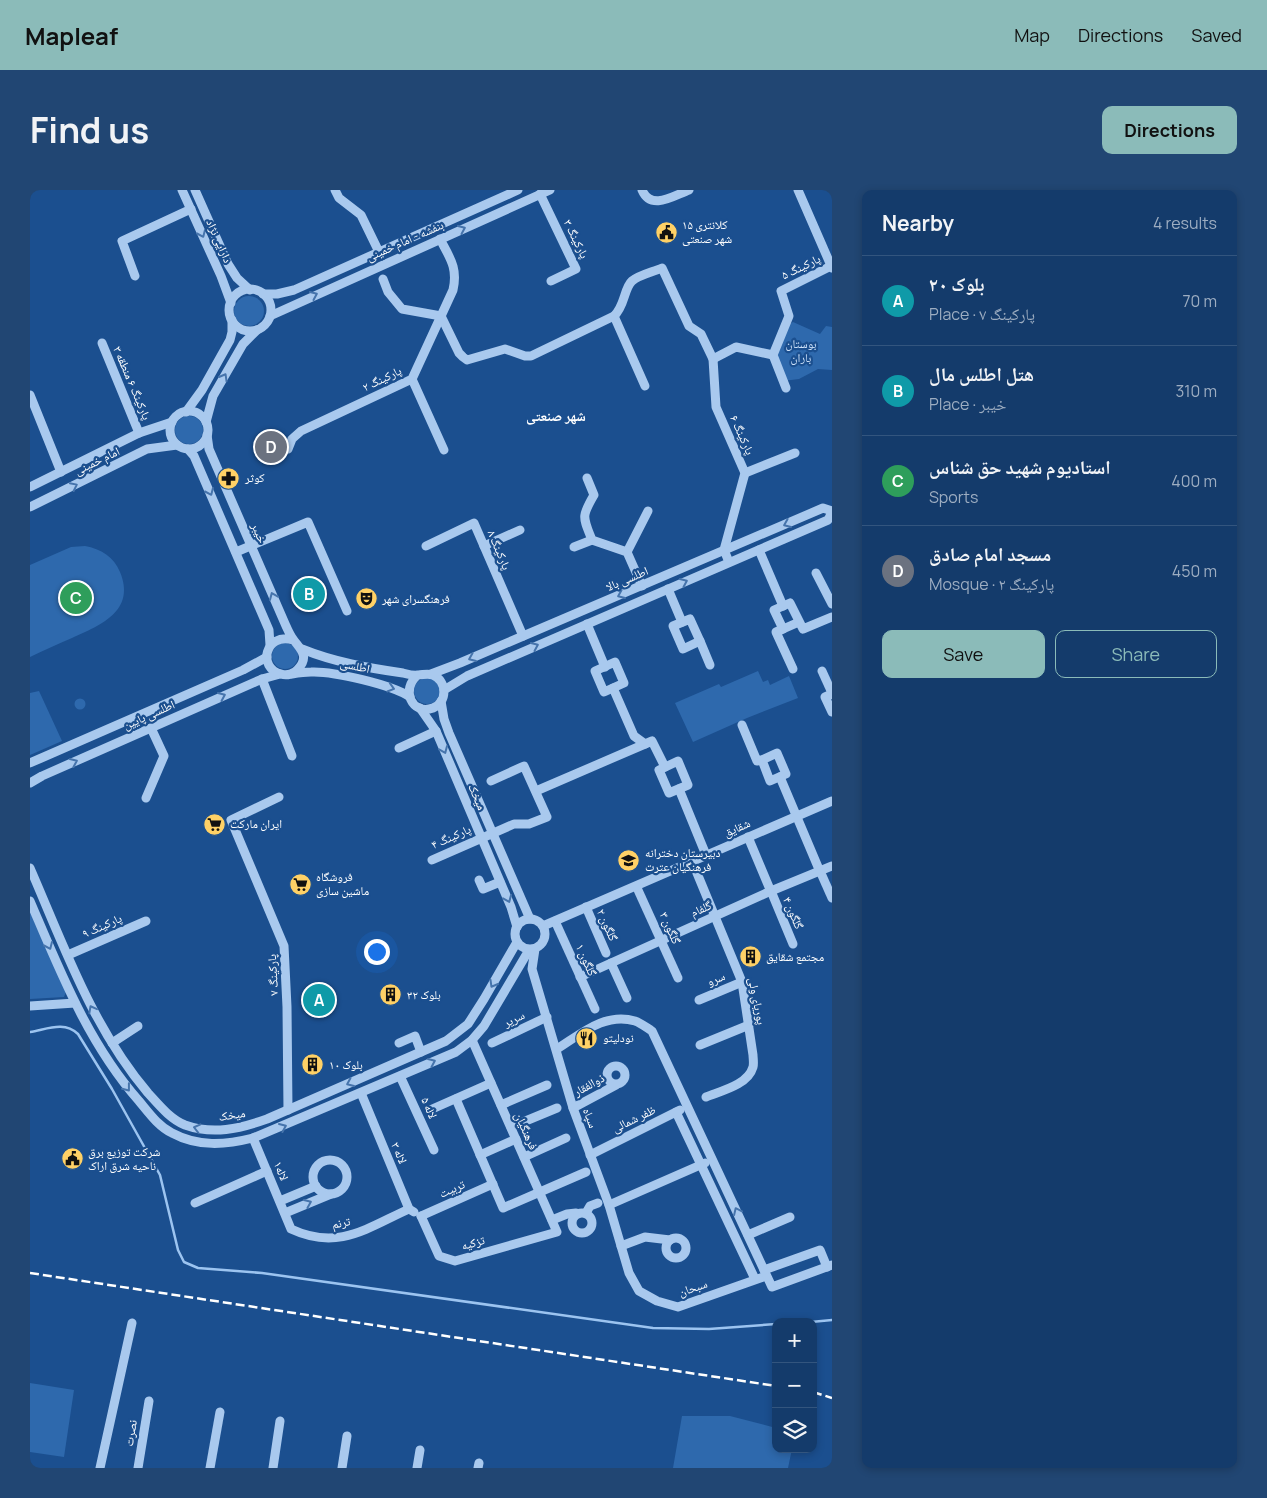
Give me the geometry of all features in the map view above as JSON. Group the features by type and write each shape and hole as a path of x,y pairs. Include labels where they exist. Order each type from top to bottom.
{"street":[{"name":"دارایی نژاد","path":"182,190 221,276 231,303"},
{"name":"دارایی نژاد","path":"194,190 228,264 237,278 250,290"},
{"path":"335,190 339,198 361,215 379,252"},
{"name":"بنفشه - امام خمینی","path":"263,294 277,294 294,290 518,190"},
{"name":"بنفشه - امام خمینی","path":"270,316 550,190"},
{"path":"642,190 645,197 651,201 659,201 688,190"},
{"path":"798,190 832,267"},
{"name":"پارکینگ ۳","path":"540,194 576,269 551,281"},
{"path":"135,276 122,241 191,209"},
{"name":"پارکینگ ۲","path":"288,450 292,439 301,431 412,379 453,290 454,265 440,239"},
{"name":"پارکینگ ۵","path":"773,355 789,316 781,291 832,267"},
{"path":"383,279 388,292 402,309 441,316 459,353 467,360 506,349 525,356 531,356 614,316 619,311 633,280 662,268 689,326 701,334 713,359 736,347 773,355 786,388"},
{"path":"188,450 200,445 207,435 206,422 213,396 243,344 267,322 270,316 270,304 263,294 245,290 236,295 231,303 232,332 230,340 202,390 186,412 175,417 170,434 177,444 194,456 236,552 269,630 270,645 267,657 271,668 280,674 291,674 297,671 303,661 302,649 293,640 281,638 270,645"},
{"path":"614,316 645,386"},
{"path":"232,320 240,328 252,331 258,329"},
{"name":"پارکینگ ۶ منطقه ۳","path":"102,343 140,433"},
{"name":"پارکینگ ۶","path":"713,359 716,407 745,473 724,550"},
{"path":"412,379 444,450"},
{"path":"30,395 61,472"},
{"path":"186,412 198,414 206,422"},
{"name":"امام خمینی","path":"30,487 140,433 172,422"},
{"name":"خیبر","path":"207,435 209,449 293,640"},
{"name":"امام خمینی","path":"30,507 148,449 177,444"},
{"path":"745,473 795,453"},
{"path":"587,478 594,495 584,516 592,540"},
{"name":"اطلسی بالا","path":"431,674 823,508 832,511 828,520 467,676 444,690"},
{"path":"627,552 648,512"},
{"path":"236,552 308,522 346,611"},
{"name":"پارکینگ ۸","path":"426,546 474,523 523,636"},
{"path":"484,546 520,530"},
{"path":"574,547 592,540 627,552 642,586"},
{"path":"724,550 729,562"},
{"path":"759,550 783,606"},
{"path":"816,573 832,604"},
{"path":"668,589 682,622"},
{"path":"782,629 774,610 790,603 803,629 832,617"},
{"path":"700,641 683,649 673,626 690,619 700,641 710,665"},
{"path":"793,669 776,632 799,622"},
{"path":"587,624 605,666"},
{"name":"اطلسی","path":"302,649 350,664 418,675"},
{"name":"اطلسی پایین","path":"30,763 243,670 267,657"},
{"path":"615,662 624,684 613,688 604,692 595,671 615,662"},
{"name":"اطلسی","path":"291,674 312,671 347,677 393,688 410,697"},
{"path":"822,671 832,693 825,697 832,712"},
{"name":"اطلسی پایین","path":"30,783 262,679 280,674"},
{"path":"431,674 440,680 444,690 441,701 432,708 420,708 410,697 409,687 418,675 431,674"},
{"path":"262,679 292,756"},
{"path":"613,688 634,736 645,744"},
{"name":"میخک","path":"441,701 444,719 530,919"},
{"name":"میخک","path":"420,708 436,731 517,926"},
{"path":"126,722 133,736"},
{"path":"742,724 757,761 777,753 786,774 770,781 762,760"},
{"path":"146,798 164,756 151,728"},
{"path":"399,748 436,731"},
{"path":"491,781 524,766 536,792 652,741 665,767"},
{"path":"678,761 688,785 669,794 659,770 665,767 678,761"},
{"path":"780,777 832,898"},
{"path":"679,789 706,855"},
{"name":"پارکینگ ۴","path":"432,860 514,824 528,824 547,817 536,792"},
{"name":"پارکینگ ۷","path":"279,797 231,820 284,946 287,1007 288,1110"},
{"name":"شقایق","path":"543,926 832,801"},
{"name":"گلگون ۴","path":"748,836 793,944"},
{"name":"پوریای ولی","path":"692,861 742,982 754,1055 753,1066 742,1081 706,1098"},
{"name":"گلفام","path":"580,977 770,889 819,869 832,866"},
{"name":"میخک","path":"30,868 88,1001 120,1057 166,1113 184,1124 202,1130 225,1131 244,1127 288,1110 446,1041 468,1024 517,942"},
{"path":"480,880 484,889 500,882"},
{"name":"گلگون ۳","path":"638,890 678,978"},
{"path":"30,901 75,1003 91,1035 109,1064 157,1122 171,1132 200,1143 227,1144 253,1138 361,1094 456,1052 472,1040 484,1026 532,949 543,942 545,931 543,926 537,921 530,919 523,921 517,926 515,934 520,946 532,949"},
{"name":"گلگون ۲","path":"586,907 606,953"},
{"name":"پارکینگ ۹","path":"68,955 146,921"},
{"name":"گلگون ۱","path":"555,921 595,1010"},
{"name":"سپاه","path":"532,949 532,969 573,1108 609,1205 630,1273 639,1291"},
{"path":"611,963 627,998"},
{"name":"سرو","path":"699,1000 742,982"},
{"path":"30,1006 75,1003"},
{"name":"سریر","path":"492,1044 547,1017"},
{"path":"557,1049 600,1022 614,1018 636,1022 652,1030 772,1287 829,1266"},
{"path":"700,1045 749,1025"},
{"path":"112,1043 138,1026"},
{"path":"399,1043 415,1036 421,1052"},
{"name":"فرهنگیان","path":"472,1040 557,1232"},
{"name":"لاله ۵","path":"400,1076 434,1150"},
{"path":"430,1110 492,1083"},
{"path":"501,1105 547,1085"},
{"name":"ذوالفقار","path":"573,1108 616,1085"},
{"name":"لاله ۳","path":"361,1094 410,1209"},
{"path":"456,1099 504,1208 586,1172"},
{"name":"ظفر شمالی","path":"590,1155 687,1106"},
{"path":"511,1127 557,1108"},
{"path":"676,1112 754,1279"},
{"name":"لاله۱","path":"253,1138 285,1213"},
{"path":"524,1157 566,1138"},
{"path":"480,1155 516,1139"},
{"path":"285,1213 331,1194 341,1189 347,1179 345,1168 337,1161 326,1160 317,1166 313,1176 316,1186 320,1190 331,1194"},
{"path":"609,1205 712,1160"},
{"path":"195,1203 267,1171"},
{"name":"تربیت","path":"421,1216 493,1184"},
{"path":"280,1201 316,1186"},
{"path":"586,1213 590,1206 598,1203"},
{"path":"410,1209 421,1216"},
{"name":"ترنم","path":"285,1213 292,1229 304,1235 326,1239 349,1236 410,1209"},
{"path":"552,1220 567,1214 586,1213"},
{"path":"576,1214 572,1219 571,1226 576,1231 582,1233 588,1231 592,1225 591,1218 586,1213"},
{"name":"تزکیه","path":"421,1216 439,1256 455,1261 557,1232"},
{"path":"748,1235 790,1217"},
{"path":"621,1246 645,1237 670,1240"},
{"name":"سبحان","path":"639,1291 657,1301 678,1307 754,1279 820,1250 829,1266"},
{"path":"100,1468 132,1323"},
{"name":"نصرت","path":"138,1468 149,1401"},
{"path":"210,1468 220,1412"},
{"path":"272,1468 280,1421"},
{"path":"342,1468 347,1436"},
{"path":"416,1468 420,1450"}],"green space":[{"path":"249,296 259,301 264,311 259,321 249,326 239,321 234,311 239,301"},
{"name":"بوستان باران","path":"793,322 820,334 826,326 832,327 832,370 818,369 799,379 783,381 778,357 779,340 786,327"},
{"path":"189,416 199,420 203,430 199,440 189,444 179,440 175,430 179,420"},
{"path":"85,546 106,554 120,572 124,586 123,597 119,607 113,615 94,628 30,657 30,565 71,547"},
{"path":"285,643 295,646 298,656 295,666 285,669 275,666 272,656 275,646"},
{"path":"758,671 763,682 768,680 770,685 789,676 798,698 693,742 675,703 719,684 721,687"},
{"path":"427,678 436,682 440,691 436,700 427,704 418,700 414,691 418,682"},
{"path":"39,691 62,741 30,755 30,693"},
{"path":"80,698 86,704 80,710 74,704"},
{"path":"30,912 66,992 64,997 30,999"},
{"path":"30,1383 74,1390 64,1457 30,1452"},
{"path":"682,1416 730,1416 772,1427 772,1453 791,1453 788,1468 673,1468"}],"waterway":[{"path":"30,1032 61,1027 73,1030 78,1034 112,1089 160,1175 178,1250 184,1262 198,1268 262,1273 653,1328 709,1329 772,1324"},
{"path":"817,1321 832,1320"}],"railway":[{"path":"30,1273 772,1385"},
{"path":"817,1393 832,1398"}],"place":[{"name":"کلانتری ۱۵ شهر صنعتی","path":"666,232"},
{"name":"مسجد امام صادق","path":"271,447"},
{"name":"کوثر","path":"229,478"},
{"name":"هتل اطلس مال","path":"309,594"},
{"name":"استادیوم شهید حق شناس","path":"76,598"},
{"name":"فرهنگسرای شهر","path":"366,599"},
{"name":"ایران مارکت","path":"214,824"},
{"name":"دبیرستان دخترانه فرهنگیان عترت","path":"629,860"},
{"name":"فروشگاه ماشین سازی","path":"300,884"},
{"name":"مجتمع شقایق","path":"750,957"},
{"name":"بلوک ۳۲","path":"391,995"},
{"name":"بلوک ۲۰","path":"319,1000"},
{"name":"نودلیتو","path":"587,1038"},
{"name":"بلوک ۱۰","path":"313,1065"},
{"name":"شرکت توزیع برق ناحیه شرق اراک","path":"72,1159"}],"district":[{"name":"شهر صنعتی","path":"556,416"}]}
